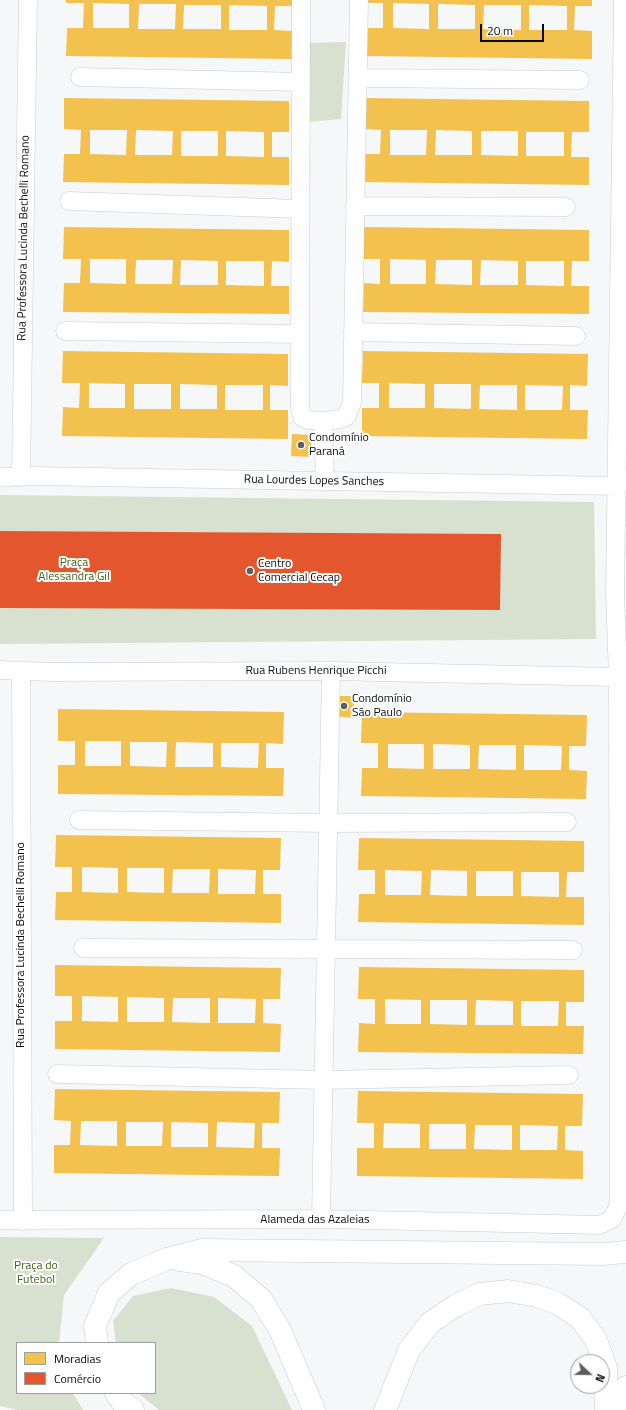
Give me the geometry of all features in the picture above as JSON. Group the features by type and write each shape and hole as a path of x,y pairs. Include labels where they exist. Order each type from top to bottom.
{"main road":[{"path":"97,1342 95,1326 109,1293 130,1274 167,1258 202,1250 602,1254 626,1252"},
{"path":"167,1258 202,1263 234,1276 261,1299 280,1330 314,1410"},
{"path":"385,1410 409,1350 430,1324 455,1306 480,1294 508,1291 537,1296 557,1303 580,1318 596,1340 606,1368 606,1410"},
{"path":"616,1410 626,1387"},
{"path":"117,1394 122,1402 133,1410"}],"street":[{"name":"Rua Professora Lucinda Bechelli Romano","path":"21,477 28,0"},
{"path":"301,0 300,412 302,418 323,421 346,417 352,403 359,0"},
{"path":"622,682 615,594 622,483 623,2"},
{"path":"80,78 301,82"},
{"path":"358,78 580,80"},
{"path":"69,201 300,209"},
{"path":"355,206 566,207"},
{"path":"65,331 300,334"},
{"path":"353,332 576,336"},
{"path":"323,421 325,482"},
{"name":"Rua Lourdes Lopes Sanches","path":"0,477 35,476 325,482 622,483"},
{"name":"Rua Rubens Henrique Picchi","path":"0,670 51,672 331,670 622,682"},
{"name":"Rua Professora Lucinda Bechelli Romano","path":"21,670 23,1221"},
{"path":"321,1219 331,670"},
{"name":"Alameda das Azaleias","path":"0,1220 321,1219 600,1225 612,1219 619,1204 622,682"},
{"path":"79,820 328,823 567,822"},
{"path":"83,948 573,950"},
{"path":"57,1074 323,1080 569,1075"}],"green space":[{"path":"346,42 341,119 307,122 309,43"},
{"name":"Praça Alessandra Gil","path":"0,495 594,502 596,639 0,644"},
{"name":"Praça do Futebol","path":"0,1237 104,1238 64,1295 59,1342 16,1342 16,1394 74,1394 83,1410 18,1410 0,1406"},
{"path":"171,1288 214,1297 252,1326 292,1410 159,1410 139,1394 156,1394 156,1342 116,1342 113,1321 133,1296"}],"building: Moradias":[{"path":"66,0 292,0 292,6 275,6 274,30 292,31 292,59 66,56 67,28 83,28 84,3 66,3","holes":["93,3 129,4 129,28 93,28","139,4 176,4 175,29 138,29","184,5 221,5 221,29 183,29","229,5 267,6 267,30 229,30"]},
{"path":"366,0 592,0 592,6 575,6 574,30 592,31 592,59 366,56 367,28 383,28 383,3 366,3","holes":["393,3 429,4 429,29 393,28","438,4 475,5 475,29 438,29","484,5 521,5 521,30 483,29","529,5 567,6 567,30 529,30"]},
{"path":"64,98 289,101 289,132 272,132 272,157 289,157 289,185 63,182 64,154 80,154 81,130 64,129","holes":["90,130 127,130 126,155 90,154","136,130 173,131 172,155 135,155","181,131 218,131 218,156 181,156","226,131 264,132 264,157 226,156"]},
{"path":"364,98 589,101 589,132 572,132 571,157 589,157 589,185 363,182 364,154 380,154 381,130 364,129","holes":["390,130 427,130 426,155 390,155","436,130 472,131 472,155 435,155","481,131 518,131 518,156 481,155","526,132 564,132 564,156 526,156"]},
{"path":"64,227 289,230 289,262 272,261 271,286 289,286 289,314 63,312 64,283 80,283 81,259 63,259","holes":["90,259 126,259 126,284 90,283","136,260 173,260 172,284 135,284","181,260 218,261 218,285 180,285","226,261 264,261 264,286 226,285"]},
{"path":"364,227 589,230 589,261 572,261 571,286 589,286 589,314 363,312 364,283 380,284 380,259 363,259","holes":["390,259 426,260 426,284 390,284","436,260 472,260 472,285 435,284","481,260 518,261 518,285 480,285","526,261 564,261 564,286 526,285"]},
{"path":"63,351 288,354 288,386 270,385 270,410 288,410 288,439 62,436 63,407 79,408 80,383 62,383","holes":["89,383 125,384 125,408 89,408","134,384 171,384 171,409 134,409","180,384 217,385 217,409 180,409","225,385 263,385 263,410 225,410"]},
{"path":"363,351 588,354 587,386 570,385 570,410 588,410 587,439 362,436 362,408 379,408 379,383 362,383","holes":["389,383 425,384 425,408 389,408","434,384 471,384 471,409 434,408","480,385 517,385 517,410 479,409","525,385 563,386 562,410 525,410"]},
{"name":"Condomínio Paraná","path":"292,434 311,435 311,457 291,456"},
{"name":"Condomínio São Paulo","path":"334,696 354,696 354,718 333,716"},
{"path":"58,709 284,712 283,744 266,743 266,768 284,768 283,796 58,794 58,765 75,765 75,741 58,741","holes":["85,741 121,741 121,766 85,766","130,742 167,742 166,767 130,766","176,742 213,743 213,767 175,767","221,743 259,743 258,768 221,767"]},
{"path":"362,712 587,715 586,746 569,746 569,770 587,771 586,799 361,796 362,768 378,768 378,743 361,743","holes":["388,744 424,744 424,769 388,768","433,744 470,745 470,769 433,769","479,745 516,745 516,770 478,769","524,745 562,746 561,770 524,770"]},
{"path":"56,835 281,838 280,870 263,870 263,894 281,894 281,923 55,920 56,892 72,892 72,867 55,867","holes":["82,867 118,868 118,893 82,892","127,868 164,868 164,893 127,892","173,869 210,869 209,893 172,893","218,869 256,870 255,894 218,894"]},
{"path":"359,838 584,841 584,872 567,872 566,897 584,897 584,925 358,922 359,894 375,894 375,870 358,870","holes":["385,870 422,871 421,895 385,895","431,870 467,871 467,896 430,895","476,871 513,871 513,896 476,896","521,872 559,872 559,897 521,896"]},
{"path":"55,965 281,968 280,999 263,999 263,1023 281,1024 280,1052 55,1049 55,1021 72,1021 72,996 55,996","holes":["82,996 118,997 118,1022 82,1021","127,997 164,998 164,1022 127,1022","173,998 210,998 210,1023 172,1022","218,998 256,999 255,1023 218,1023"]},
{"path":"359,967 584,970 584,1002 566,1002 566,1026 584,1026 583,1054 358,1052 359,1023 375,1024 375,999 358,999","holes":["385,999 421,1000 421,1024 385,1024","430,1000 467,1000 467,1025 430,1024","476,1000 513,1001 513,1025 475,1025","521,1001 559,1001 558,1026 521,1026"]},
{"path":"55,1089 280,1092 279,1123 262,1123 262,1148 280,1148 279,1176 54,1173 54,1145 70,1145 71,1121 54,1120","holes":["81,1121 117,1121 117,1146 80,1145","126,1122 163,1122 162,1146 126,1146","171,1122 208,1123 208,1147 171,1147","217,1122 255,1123 254,1148 216,1147"]},
{"path":"358,1091 583,1094 582,1126 565,1126 565,1150 583,1151 583,1179 357,1176 357,1148 374,1148 374,1123 357,1123","holes":["384,1123 420,1124 420,1148 383,1148","429,1124 466,1124 466,1149 429,1149","475,1125 512,1125 512,1150 474,1149","520,1125 558,1126 557,1150 520,1150"]}],"building: Comércio":[{"name":"Centro Comercial Cecap","path":"0,531 501,534 500,610 0,608"}],"place":[{"name":"Condomínio Paraná","path":"301,445"},
{"name":"Centro Comercial Cecap","path":"250,571"},
{"name":"Condomínio São Paulo","path":"344,706"}]}
